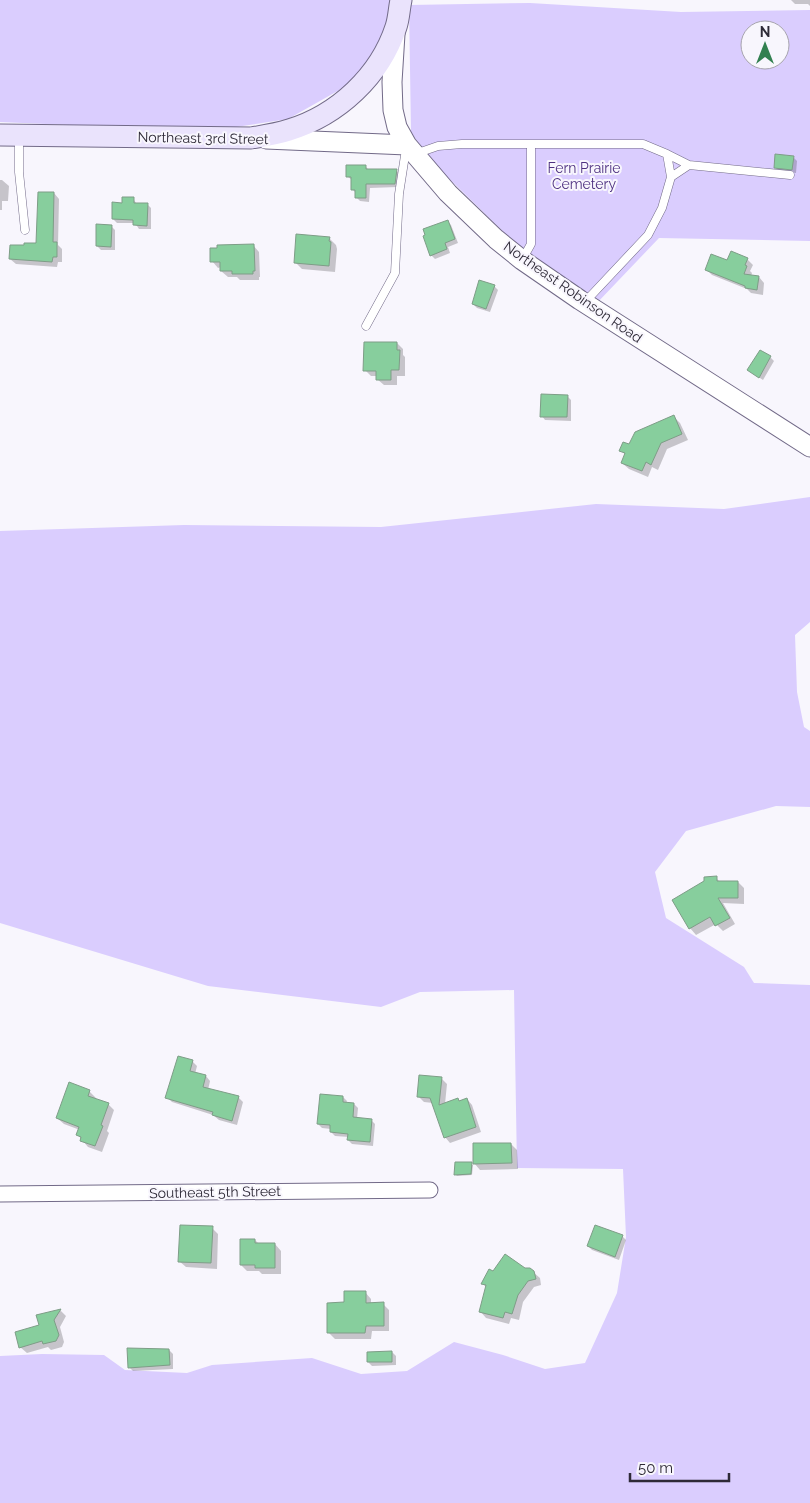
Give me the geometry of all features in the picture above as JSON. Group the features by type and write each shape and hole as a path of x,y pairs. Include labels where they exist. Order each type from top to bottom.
{"main road":[{"name":"Northeast 3rd Street","path":"9,135 251,138 279,133 300,134 354,92 375,68 396,27 401,0"}],"street":[{"name":"Northeast Robinson Road","path":"396,27 392,82 396,127 411,149 448,193 496,239 522,260 584,303 810,447"},
{"path":"300,134 411,149"},
{"name":"Southeast 5th Street","path":"0,1194 430,1190"}],"lane":[{"path":"9,135 19,172 25,230"},
{"path":"366,326 395,273 399,194 411,149 462,144 643,144 689,165 790,175"},
{"path":"522,260 530,244 530,144"},
{"path":"584,303 648,235 662,208 671,176 667,154"},
{"path":"671,176 689,165"}],"green space":[{"path":"0,0 394,0 382,41 350,84 288,119 236,127 69,125 0,122"},
{"name":"Fern Prairie Cemetery","path":"530,3 681,12 810,10 810,241 659,238 596,304 523,251 427,157 411,132 409,5"},
{"path":"810,497 810,622 795,635 797,692 804,727 810,731 810,807 776,806 686,831 655,872 666,918 744,967 754,983 810,985 810,1503 0,1503 0,1356 42,1354 104,1355 125,1370 187,1373 212,1365 312,1358 361,1374 407,1371 454,1342 545,1369 585,1363 617,1293 626,1237 623,1169 517,1168 514,990 420,992 381,1007 208,986 0,923 0,531 184,525 381,527 596,504 724,509"}],"building":[{"path":"775,154 794,156 792,170 774,168"},
{"path":"346,165 366,165 366,169 397,169 395,184 366,184 366,198 355,198 355,190 351,190 351,177 346,177"},
{"path":"38,192 54,192 53,242 57,242 57,257 53,257 52,262 9,259 10,245 36,243"},
{"path":"122,197 134,197 134,203 148,203 147,226 133,225 133,220 112,219 112,202 122,203"},
{"path":"448,220 455,239 445,243 447,249 430,256 423,236 425,235 423,229"},
{"path":"96,224 112,225 111,247 96,246"},
{"path":"296,234 330,237 329,266 294,263"},
{"path":"254,244 255,271 253,271 253,274 232,274 232,271 220,271 220,262 210,262 210,248 217,248 217,245"},
{"path":"731,251 748,258 744,274 759,276 757,290 745,288 745,286 705,270 711,254 727,260"},
{"path":"479,280 495,285 486,309 472,304"},
{"path":"364,342 397,342 397,350 400,350 399,370 391,370 391,380 376,380 376,371 363,371"},
{"path":"760,350 771,356 759,378 747,370"},
{"path":"541,394 568,395 567,417 540,417"},
{"path":"674,415 682,434 661,443 651,465 646,462 642,471 621,463 625,453 619,451 623,442 629,444 635,432"},
{"path":"717,876 717,881 738,881 738,898 718,898 730,918 715,926 710,917 689,929 672,900 704,881 704,877"},
{"path":"178,1056 193,1060 190,1071 206,1075 203,1087 239,1096 232,1121 212,1115 213,1112 165,1098"},
{"path":"419,1075 442,1077 439,1105 458,1098 459,1101 467,1098 476,1127 444,1138 430,1098 417,1097"},
{"path":"69,1082 90,1090 88,1096 109,1103 95,1146 80,1141 81,1137 76,1135 79,1127 56,1118"},
{"path":"320,1094 343,1096 343,1102 354,1103 353,1117 372,1119 370,1142 347,1140 348,1134 330,1132 330,1125 317,1124"},
{"path":"473,1143 511,1143 512,1163 473,1164"},
{"path":"455,1162 472,1162 471,1174 454,1175"},
{"path":"180,1225 213,1226 211,1263 178,1262"},
{"path":"595,1225 623,1235 615,1257 587,1246"},
{"path":"240,1239 255,1239 255,1243 275,1243 275,1268 255,1268 255,1265 240,1265"},
{"path":"505,1254 525,1268 530,1268 534,1271 536,1279 528,1281 518,1295 512,1314 505,1312 503,1318 479,1312 486,1285 481,1284 489,1269 493,1271"},
{"path":"344,1291 366,1291 366,1303 384,1302 384,1326 366,1326 365,1333 327,1333 327,1303 344,1302"},
{"path":"61,1309 54,1320 59,1335 56,1341 43,1344 42,1341 19,1348 15,1332 39,1325 36,1315"},
{"path":"127,1348 169,1349 170,1365 128,1368"},
{"path":"392,1351 392,1362 367,1362 367,1352"}]}
